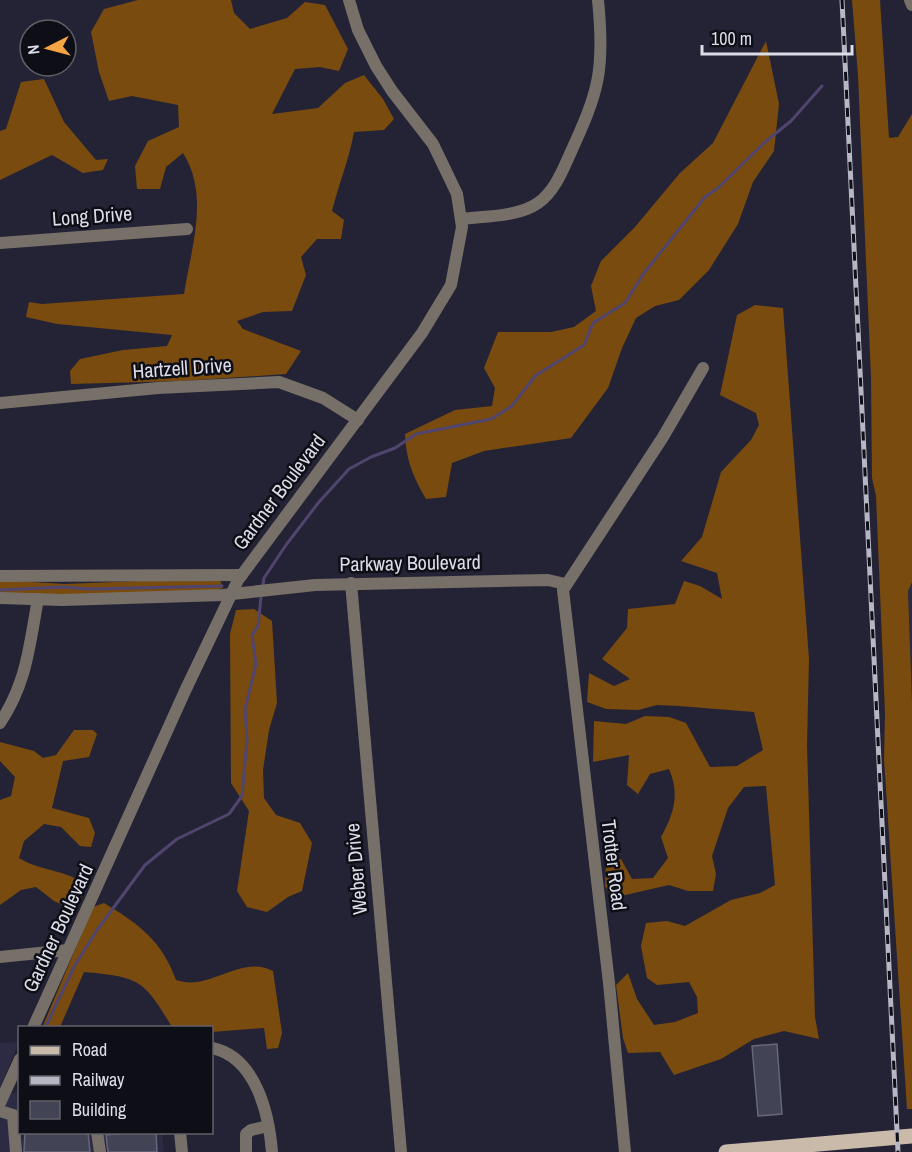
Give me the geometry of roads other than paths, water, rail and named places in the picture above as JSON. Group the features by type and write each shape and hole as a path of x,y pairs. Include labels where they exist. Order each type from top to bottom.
{"main road":[{"path":"733,1152 912,1136"}],"street":[{"name":"Gardner Boulevard","path":"34,1026 231,594 242,575 444,302 456,266 462,219 457,194 441,157 387,85 358,30 349,0"},
{"path":"462,219 530,208 547,195 556,183 598,89 602,52 598,0"},
{"path":"910,0 912,5"},
{"name":"Long Drive","path":"0,243 187,229"},
{"path":"565,584 663,437 703,368"},
{"name":"Hartzell Drive","path":"0,403 158,388 279,382 323,398 358,420"},
{"path":"0,576 242,575"},
{"name":"Parkway Boulevard","path":"0,598 231,594 351,584 549,580 565,584"},
{"name":"Weber Drive","path":"351,584 401,1152"},
{"name":"Trotter Road","path":"565,584 562,590 609,983 625,1152"},
{"path":"0,723 16,697 27,668 38,599"},
{"path":"0,957 68,950"},
{"path":"213,1048 233,1058 247,1073 260,1095 272,1152"},
{"path":"1,1096 18,1063"},
{"path":"0,1111 16,1114 16,1152"},
{"path":"246,1152 246,1134 257,1128 268,1126"},
{"path":"97,1134 100,1152"},
{"path":"180,1134 182,1152"}],"waterway":[{"path":"263,585 264,578 286,545 319,502 349,469 395,448 416,434 491,419 512,406 535,376 584,345 593,323 625,303 644,273 705,197 718,188 765,142 791,121 822,86"},
{"path":"0,590 63,587 89,589 222,586"},
{"path":"46,1026 75,965 97,930 145,865 177,839 229,814 242,796 247,740 245,709 256,664 252,635 258,626 261,597"}],"railway":[{"path":"842,0 898,1152"}]}
